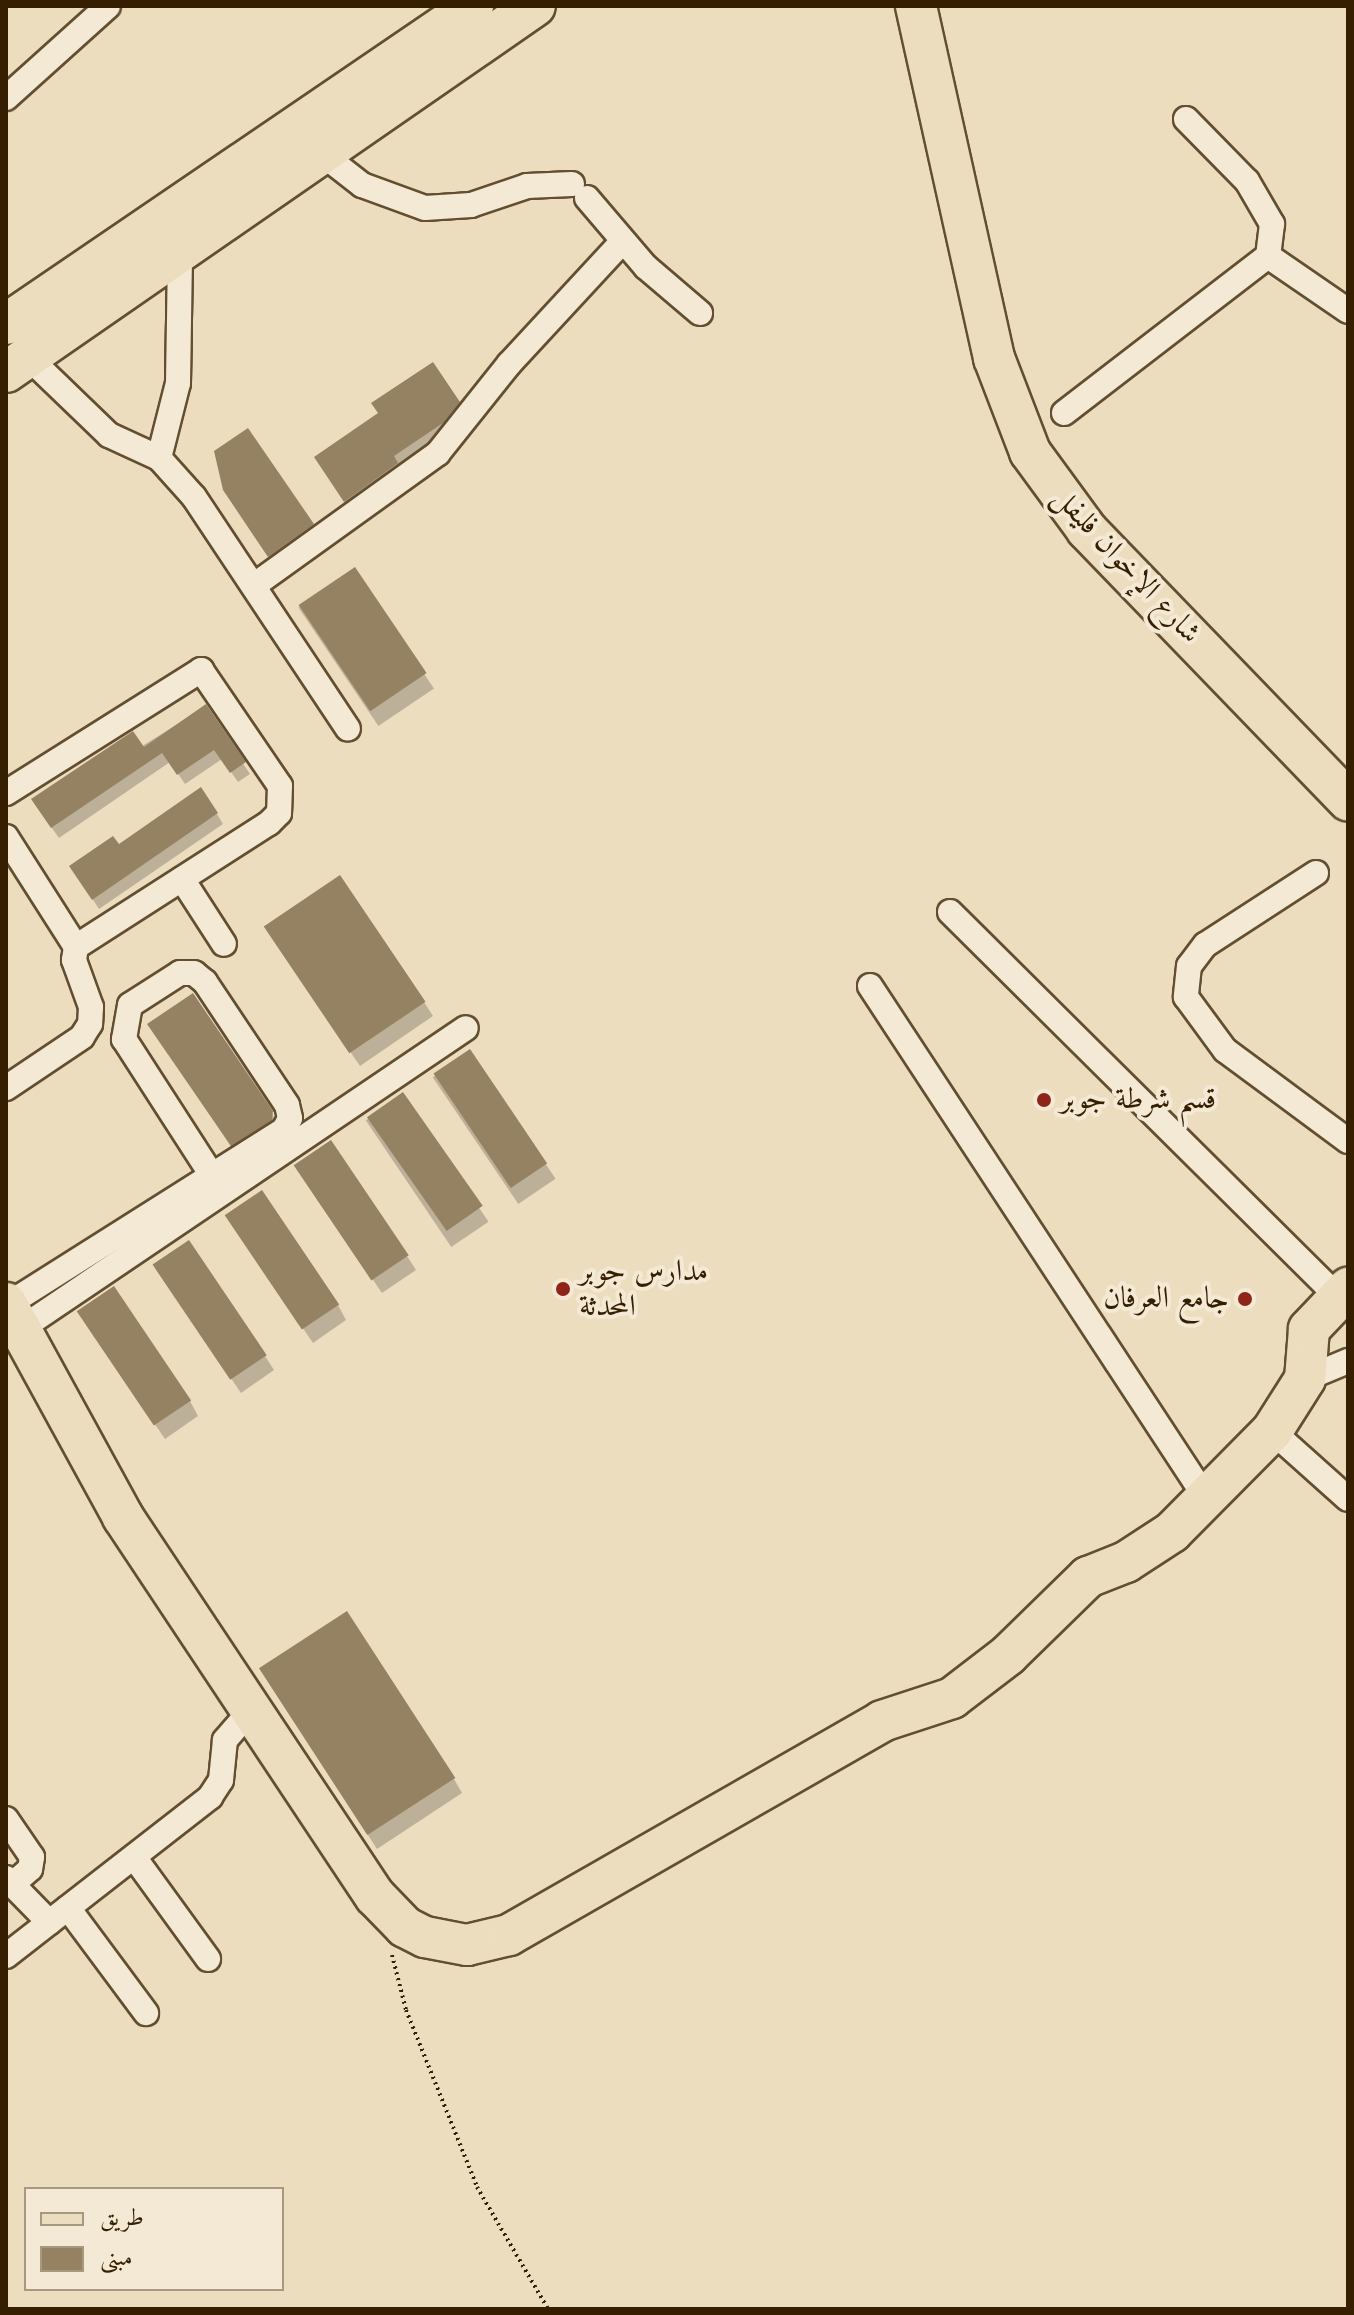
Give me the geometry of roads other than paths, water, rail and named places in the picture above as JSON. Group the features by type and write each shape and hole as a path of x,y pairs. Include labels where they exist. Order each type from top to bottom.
{"main road":[{"path":"13,350 473,6"},
{"path":"13,350 180,249 535,6"},
{"name":"شارع الإخوان فليفل","path":"916,6 1030,452 1065,505 1278,712 1348,767"},
{"name":"شارع الإخوان فليفل","path":"944,6 1014,384"},
{"name":"شارع الإخوان فليفل","path":"1278,712 1348,800"},
{"path":"11,1312 123,1517 389,1912 415,1932 445,1943 467,1945 509,1935 870,1728 952,1698 1008,1655 1088,1577 1161,1540 1272,1431 1305,1379 1309,1329 1343,1293"}],"street":[{"path":"7,94 108,6"},
{"path":"1064,413 1268,256 1272,224 1247,181 1186,119"},
{"path":"321,153 362,185 425,208 471,205 527,186 579,191 622,242 700,313"},
{"path":"256,584 438,453 509,364 622,242"},
{"path":"159,458 178,383 180,249"},
{"path":"1268,256 1348,311"},
{"path":"13,350 109,435 159,458 256,584 348,729"},
{"path":"6,793 201,670 280,786 283,801 269,823 76,947"},
{"path":"6,837 76,947 90,1024 82,1037 6,1088"},
{"path":"1316,873 1205,945 1189,966 1186,997 1225,1050 1348,1141"},
{"path":"182,879 224,944"},
{"path":"950,912 1343,1293"},
{"path":"11,1312 211,1174 284,1130 290,1118 205,982 194,973 180,973 130,1005 124,1018 124,1039 211,1174"},
{"path":"870,986 1206,1498"},
{"path":"11,1312 466,1028"},
{"path":"1305,1379 1348,1361"},
{"path":"1272,1431 1348,1499"},
{"path":"6,1956 217,1790 225,1740 251,1710"},
{"path":"6,1819 32,1857 30,1869 10,1881 59,1915 146,2013"},
{"path":"134,1857 208,1959"}],"place":[{"name":"قسم شرطة جوبر","path":"1044,1100"},
{"name":"مدارس جوبر المحدثة","path":"563,1289"},
{"name":"جامع العرفان","path":"1245,1299"}]}
